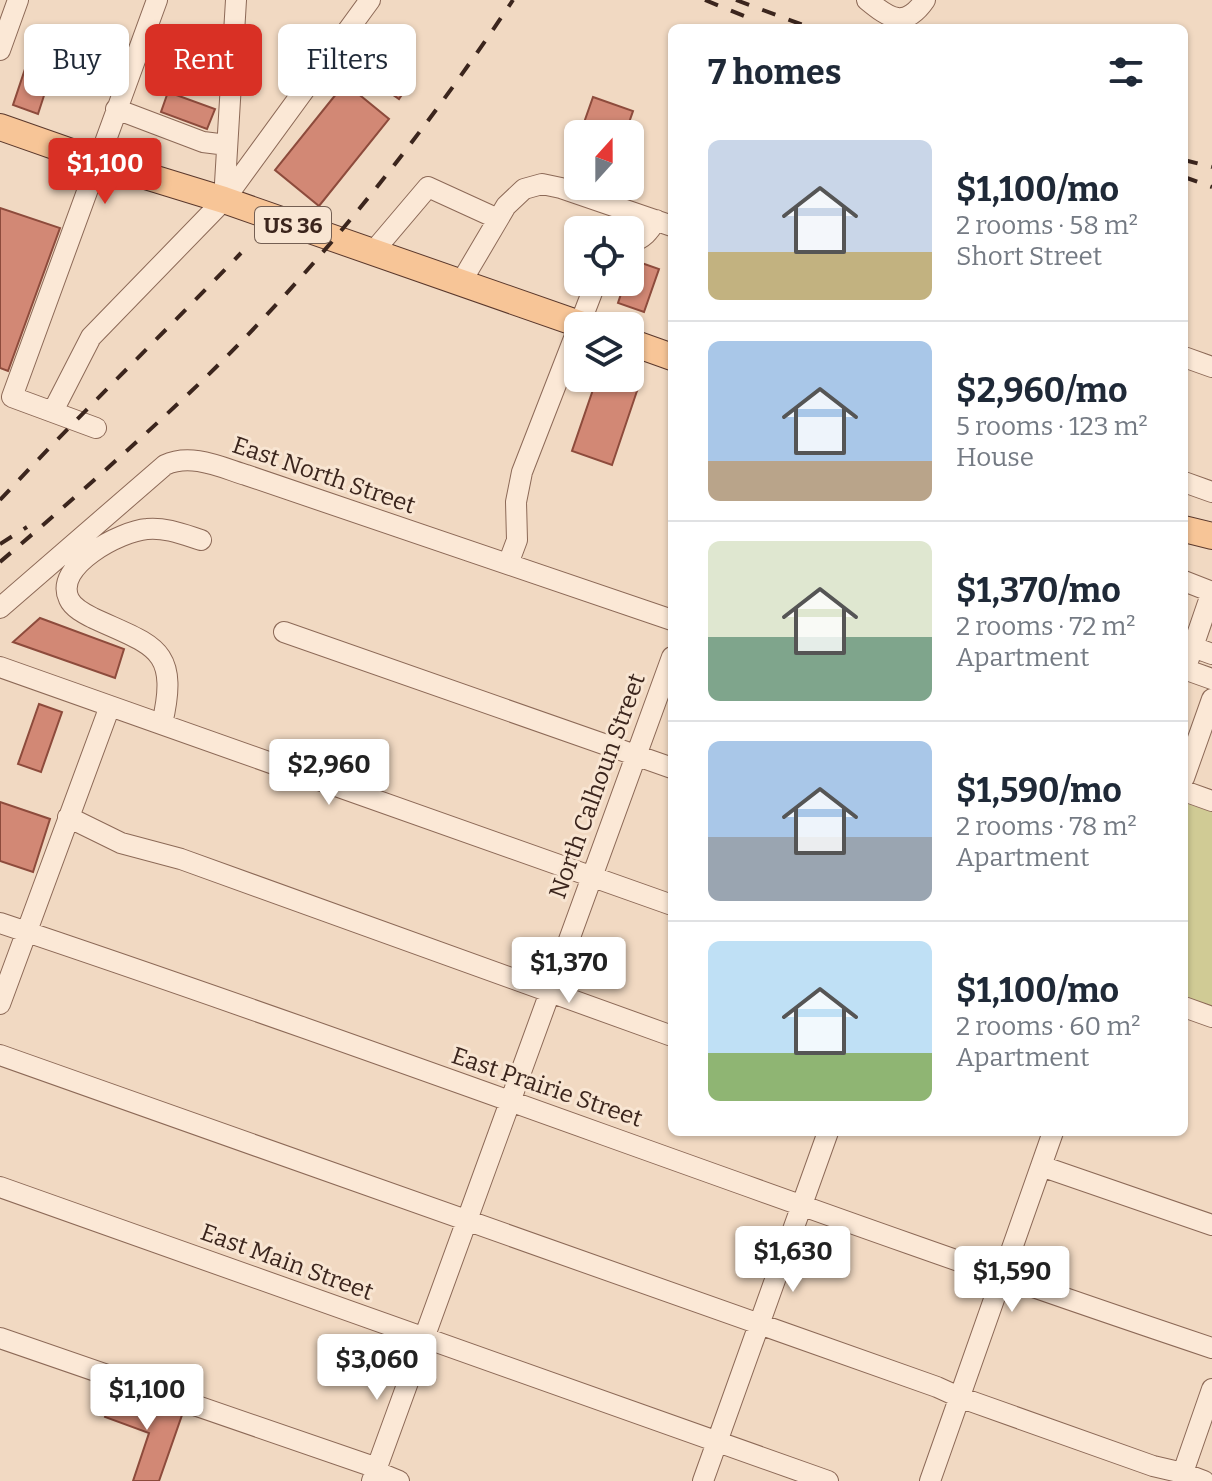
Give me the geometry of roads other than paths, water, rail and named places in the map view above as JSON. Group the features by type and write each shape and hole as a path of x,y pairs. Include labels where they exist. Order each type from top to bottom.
{"main road":[{"name":"US 36","path":"0,127 224,200 564,320"},
{"path":"644,347 668,356"},
{"path":"1188,530 1212,536"}],"street":[{"path":"0,50 18,0"},
{"path":"96,428 12,397 157,0"},
{"path":"224,200 236,0"},
{"path":"53,411 91,337 224,200 370,0"},
{"path":"867,0 888,16 903,19 913,15 925,0"},
{"path":"116,109 203,142 227,145"},
{"path":"460,284 506,206 524,189 542,184 664,223"},
{"path":"372,253 428,187 498,219"},
{"path":"644,236 664,223"},
{"path":"1188,358 1209,366"},
{"path":"508,564 517,540 516,502 522,472 564,366"},
{"path":"1188,366 1209,366"},
{"name":"East North Street","path":"0,608 151,475 176,460 205,462 668,619"},
{"path":"1188,483 1212,492"},
{"path":"162,724 168,697 160,653 129,633 77,609 69,602 66,589 71,572 84,559 110,540 128,533 149,528 201,540"},
{"path":"1188,583 1207,590 1209,600 1202,650 1188,666"},
{"path":"284,632 668,767"},
{"path":"0,667 668,904"},
{"name":"North Calhoun Street","path":"374,1474 668,668"},
{"path":"1188,671 1212,679"},
{"path":"1190,751 1212,699"},
{"path":"0,1004 110,706"},
{"path":"1188,792 1212,801"},
{"path":"68,817 121,843 181,859 668,1035"},
{"name":"East Prairie Street","path":"0,923 802,1204 1002,1278 1212,1348"},
{"path":"1188,1008 1212,1017"},
{"path":"0,1055 467,1219 1182,1477 1204,1481"},
{"path":"703,1481 827,1136"},
{"path":"930,1481 1052,1136"},
{"path":"1041,1166 1212,1225"},
{"name":"East Main Street","path":"0,1187 828,1481"},
{"path":"0,1338 399,1481"},
{"path":"1182,1477 1212,1389"}],"railway":[{"path":"0,562 203,380 288,292 406,150 513,0"},
{"path":"705,0 749,18"},
{"path":"736,0 800,24"},
{"path":"1188,161 1212,167"},
{"path":"1188,178 1212,187"},
{"path":"0,500 241,253"},
{"path":"0,544 27,527"}]}
